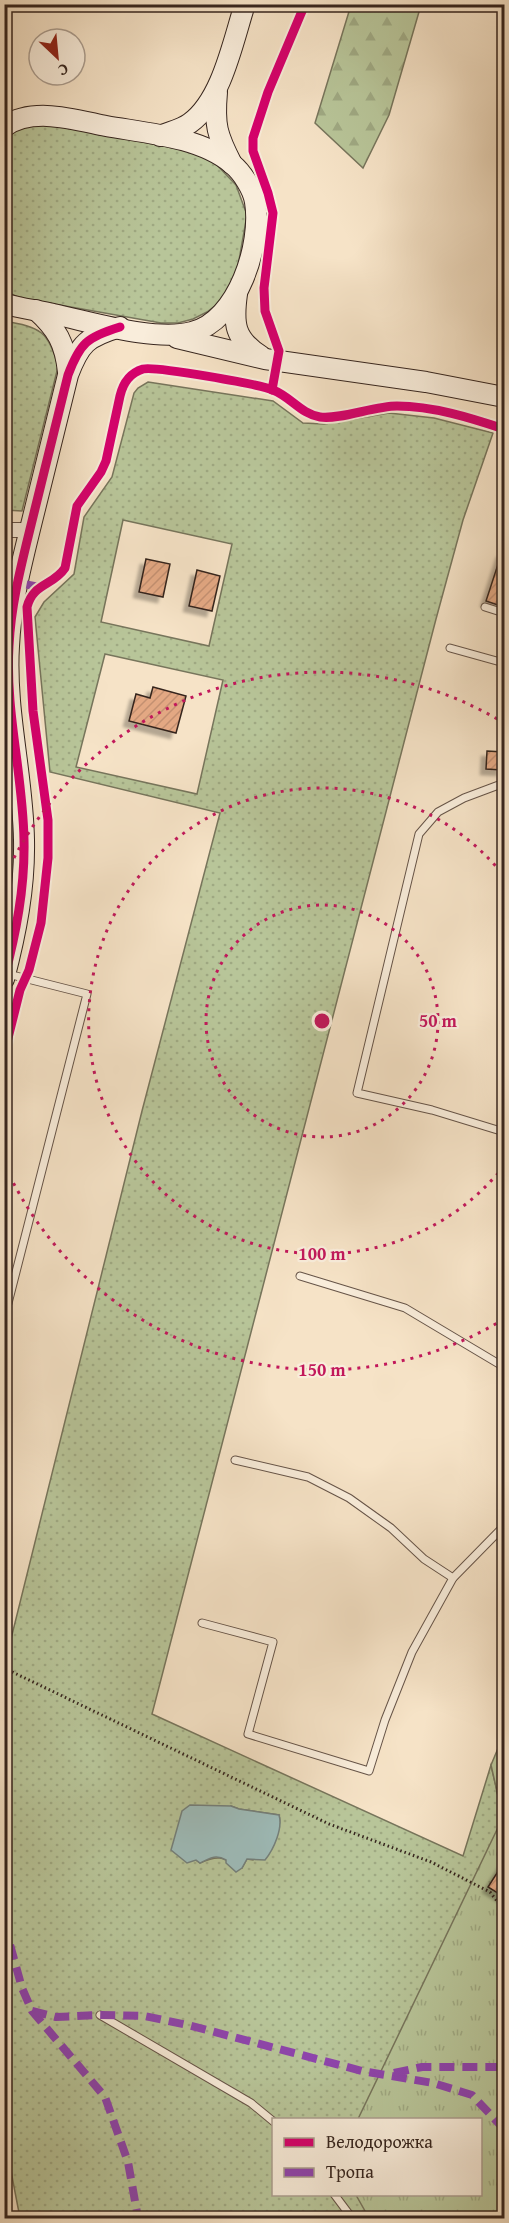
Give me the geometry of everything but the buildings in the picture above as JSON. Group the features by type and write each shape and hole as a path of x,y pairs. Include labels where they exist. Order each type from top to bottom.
{"street":[{"path":"160,136 189,123 207,107 218,87 244,4"},
{"path":"218,87 215,117 219,137 232,164 245,180 255,200 256,225 250,257 237,293 234,316 238,334 248,348 265,359"},
{"path":"4,127 9,123 34,116 64,118 202,146 232,164"},
{"path":"165,336 194,332 211,324 226,310 237,293"},
{"path":"4,303 265,359 426,382 504,397"},
{"path":"35,310 51,324 60,338 66,353 68,375"},
{"path":"5,976 16,931 24,868 20,789 9,686 9,646 13,603 68,375 76,353 95,336 120,327"},
{"path":"4,530 30,530"}],"lane":[{"path":"485,608 504,613"},
{"path":"450,648 504,663"},
{"path":"504,783 464,798 438,812 419,834 357,1093 432,1110 504,1132"},
{"path":"4,1319 87,994 5,976"},
{"path":"300,1276 405,1308 504,1367"},
{"path":"235,1460 308,1477 349,1498 391,1528 424,1559 453,1578"},
{"path":"202,1623 273,1642 248,1734 369,1771 385,1720 412,1652 453,1578 504,1526"},
{"path":"100,2015 243,2098 272,2121"},
{"path":"336,2196 352,2218"}],"path":[{"path":"4,1668 329,1824 431,1862 490,1892 504,1910"}],"green space":[{"path":"351,5 421,5 389,115 363,168 315,123"},
{"path":"52,124 198,153 215,163 236,185 247,215 236,277 220,302 193,319 178,323 161,323 20,298 5,291 4,136 25,126"},
{"path":"4,321 26,326 41,333 51,345 58,367 22,511 5,510"},
{"path":"148,382 273,401 303,423 324,424 389,413 434,418 493,433 463,520 436,619 152,1714 463,1856 491,1765 504,1822 504,2218 20,2218 5,2140 8,2092 5,2091 5,1663 142,1111 220,813 50,772 35,617 44,602 74,574 84,517 112,477 134,393","holes":["123,520 232,544 209,646 101,622","105,654 223,680 197,794 76,767","231,1806 279,1815 280,1821 276,1834 253,1860 247,1859 242,1868 221,1858 200,1863 196,1860"]},
{"path":"504,1734 504,1822 491,1765"},
{"path":"504,1815 504,2218 369,2218 357,2196 482,2196 482,2118 358,2118"}],"water":[{"path":"190,1805 231,1806 279,1815 279,1832 272,1850 265,1860 247,1859 242,1868 236,1872 226,1863 226,1860 219,1857 200,1863 196,1860 187,1863 171,1850 182,1811"}],"marked path":[{"path":"4,580 39,587"},
{"path":"4,1923 22,1988 32,2011 105,2097 128,2162 138,2218"},
{"path":"32,2011 56,2017 144,2016 188,2025 362,2071 433,2083 472,2095 504,2129"},
{"path":"394,2073 422,2067 504,2067"}],"cycle path":[{"path":"272,390 279,351 265,311 264,288 273,213 253,151 253,138 268,92 305,4"},
{"path":"4,979 19,910 24,858 21,791 8,670 10,630 15,598 24,552 68,375 77,355 86,343 100,334 120,327"},
{"path":"4,1054 20,990 29,970 41,923 48,858 48,820 33,711 27,607 34,593 65,568 77,506 106,461 120,396 128,379 143,369 166,370 264,387 320,417 337,417 397,406 452,413 504,429"}]}
